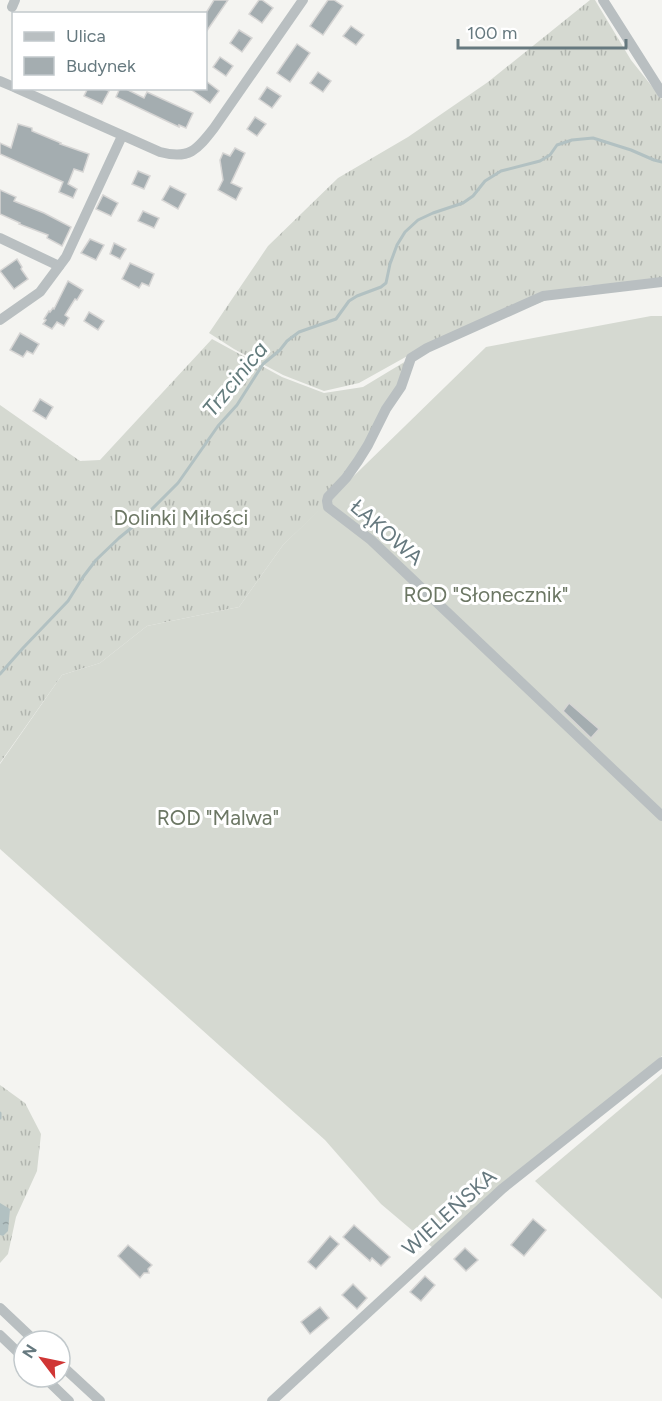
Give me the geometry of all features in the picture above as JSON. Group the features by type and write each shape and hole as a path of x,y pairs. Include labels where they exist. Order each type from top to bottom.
{"street":[{"path":"19,90 160,152 173,156 189,153 201,145 303,0"},
{"path":"603,0 604,5 662,93"},
{"path":"0,320 40,292 66,257 122,136"},
{"path":"0,238 59,266"},
{"name":"ŁĄKOWA","path":"662,282 543,296 427,348 411,358 401,387 368,445 346,478 328,497 326,504 371,540 662,816"},
{"name":"WIELEŃSKA","path":"272,1401 502,1189 662,1062"},
{"path":"0,1308 22,1329"},
{"path":"11,1319 0,1333 12,1346"},
{"path":"72,1375 100,1401"},
{"path":"56,1389 69,1401"}],"green space":[{"path":"590,0 595,0 631,60 662,99 662,280 583,286 420,349 359,383 324,391 283,375 209,333 268,246 338,178 408,137 488,82"},
{"path":"651,316 662,316 662,1056 433,1248 381,1204 325,1140 0,849 0,764 62,675 100,663 147,626 239,607 283,545 486,347"},
{"name":"Dolinki Miłości","path":"212,339 282,377 324,393 363,387 411,358 401,387 326,504 283,545 239,607 147,626 100,663 62,675 0,763 0,405 80,461 100,460"},
{"path":"662,1074 662,1299 535,1181"},
{"path":"0,1085 25,1103 41,1134 37,1171 16,1217 8,1254 0,1263"}],"water":[{"path":"0,1203 10,1209 8,1231 3,1236 0,1235"}],"building":[{"path":"214,0 228,0 207,31 207,12"},
{"path":"259,0 273,8 262,23 249,14"},
{"path":"328,0 334,0 343,6 323,35 310,26"},
{"path":"351,26 364,35 356,45 343,36"},
{"path":"239,30 252,38 242,52 230,43"},
{"path":"297,44 310,53 290,82 277,73"},
{"path":"220,57 233,66 226,76 213,67"},
{"path":"318,72 331,81 323,92 310,83"},
{"path":"207,82 219,91 210,103 192,90 207,90"},
{"path":"267,87 281,96 272,108 259,99"},
{"path":"87,90 109,91 102,104 84,96"},
{"path":"119,90 128,90 144,98 147,92 193,113 186,128 179,125 179,127 116,97"},
{"path":"255,117 266,124 257,136 247,129"},
{"path":"18,124 32,128 32,131 60,144 89,154 83,172 74,169 68,184 77,189 73,198 59,192 63,182 0,154 0,143 11,148"},
{"path":"235,148 245,153 231,183 242,188 236,200 218,190 223,180 220,160 223,153 230,156"},
{"path":"138,171 150,176 144,189 132,184"},
{"path":"170,186 186,194 178,209 162,200"},
{"path":"0,190 16,197 14,201 71,227 62,246 47,238 48,235 0,214"},
{"path":"103,195 118,203 111,216 96,209"},
{"path":"143,211 159,218 154,228 138,221"},
{"path":"90,239 104,245 96,260 81,253"},
{"path":"114,243 126,249 120,259 110,254"},
{"path":"17,259 28,279 14,289 0,271"},
{"path":"130,263 154,274 149,286 142,283 139,288 122,279"},
{"path":"68,281 83,290 65,315 69,318 64,326 57,322 52,329 43,324 46,320 44,319 49,311 54,309"},
{"path":"89,312 104,321 98,330 84,321"},
{"path":"20,333 39,344 33,354 27,351 23,357 10,350"},
{"path":"40,399 53,407 46,419 33,411"},
{"path":"569,703 599,729 591,738 563,711"},
{"path":"533,1219 546,1230 524,1256 511,1245"},
{"path":"354,1225 390,1257 381,1266 372,1258 370,1261 343,1237"},
{"path":"330,1236 339,1244 316,1269 308,1262"},
{"path":"128,1245 152,1265 148,1269 149,1273 144,1273 140,1278 118,1256"},
{"path":"465,1248 478,1260 466,1271 454,1259"},
{"path":"425,1276 435,1285 421,1301 410,1292"},
{"path":"353,1284 367,1298 357,1309 342,1295"},
{"path":"320,1307 329,1318 310,1334 301,1322"}],"waterway":[{"name":"Trzcinica","path":"0,674 68,601 96,560 178,483 218,426 237,405 263,364 299,332 336,319 349,301 386,283 397,245 405,232 418,220 463,203 473,196 485,181 501,171 540,161 550,155 557,145 572,140 593,138 662,162"},
{"name":"Trzcinica","path":"0,1113 0,1118"}],"park label":[{"name":"ROD \"Słonecznik\"","path":"486,594"},
{"name":"ROD \"Malwa\"","path":"218,817"}]}
